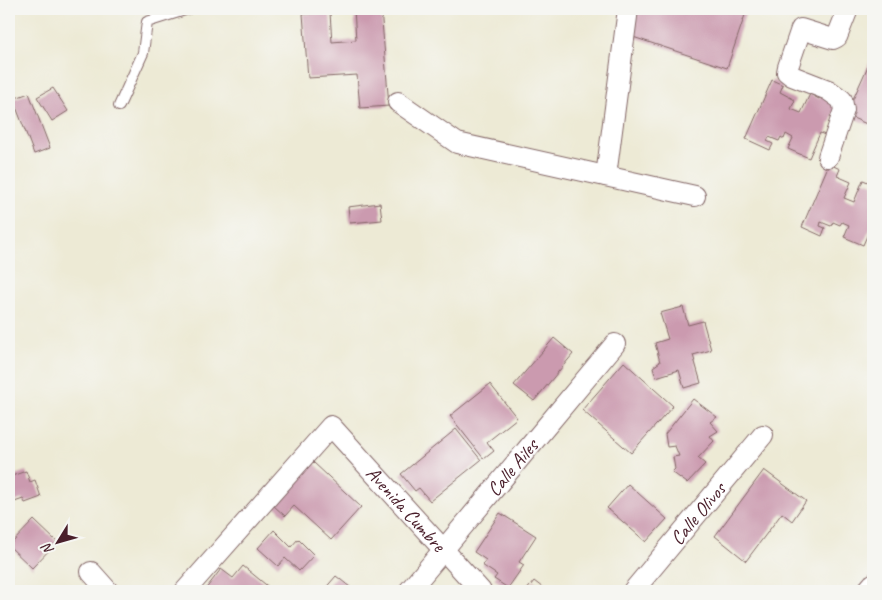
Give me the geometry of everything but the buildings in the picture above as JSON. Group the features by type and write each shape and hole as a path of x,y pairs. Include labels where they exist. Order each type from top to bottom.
{"street":[{"path":"606,176 628,9"},
{"path":"828,157 844,110 842,100 828,90 792,76 787,72 801,29 833,39 837,37 848,9"},
{"path":"398,102 457,143 695,196"},
{"name":"Calle Ailes","path":"409,591 616,344"},
{"name":"Avenida Cumbre","path":"185,591 331,426 482,591"},
{"name":"Calle Olivos","path":"634,591 763,435"},
{"path":"91,572 108,591"},
{"path":"867,591 873,584"}],"lane":[{"path":"119,106 143,53 147,22 188,9"}]}
